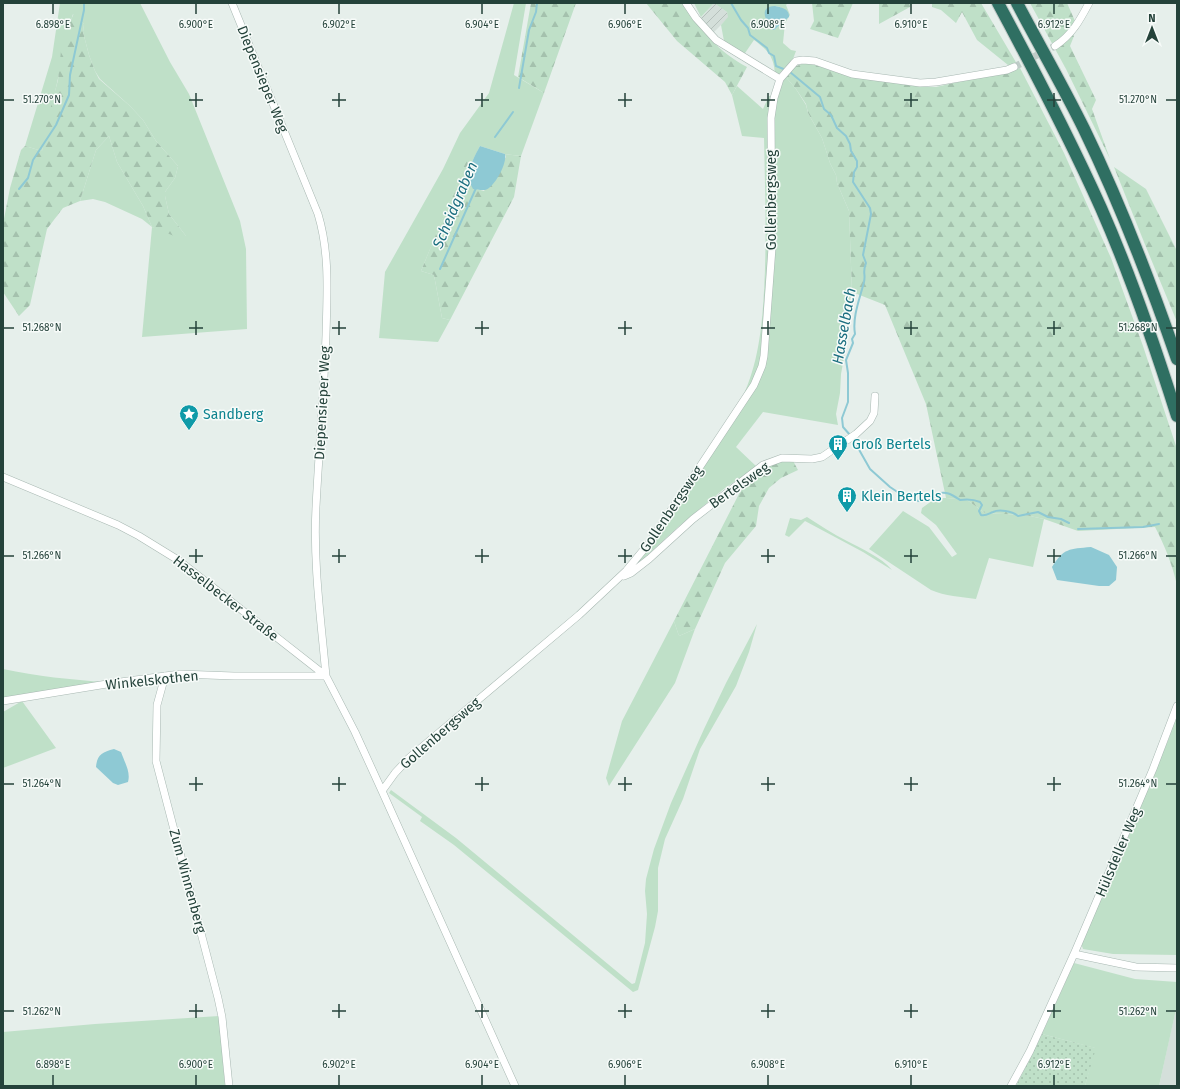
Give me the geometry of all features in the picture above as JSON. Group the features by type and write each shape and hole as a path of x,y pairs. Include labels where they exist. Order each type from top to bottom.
{"highway":[{"path":"998,3 1067,136 1101,209 1147,324 1177,416"},
{"path":"1017,3 1084,129 1117,201 1141,260 1177,359"}],"street":[{"name":"Diepensieper Weg","path":"232,3 318,214 324,241 327,286 323,399 316,508 316,546 326,676"},
{"path":"686,3 696,18 716,40 782,77"},
{"path":"1055,46 1063,41 1074,29 1089,3"},
{"name":"Gollenbergsweg","path":"382,791 395,773 409,758 579,615 619,579 650,542 754,385 762,366 766,339 772,248 771,118 774,98 782,77 794,63 800,60 809,60 852,74 920,83 936,82 1008,70 1014,67"},
{"name":"Bertelsweg","path":"619,579 631,573 666,544 692,519 762,465 774,460 788,457 822,457 856,434 870,421 874,413 875,396"},
{"name":"Hasselbecker Straße","path":"3,476 118,525 178,560 326,676 355,732 382,791"},
{"name":"Winkelskothen","path":"3,701 113,683 180,674 234,676 326,676"},
{"name":"Zum Winnenberg","path":"165,676 157,705 156,761 218,998 222,1017 229,1086"},
{"name":"Hülsdeller Weg","path":"1011,1086 1030,1051 1074,954 1153,769 1177,706"},
{"path":"382,791 486,1026 515,1086"},
{"path":"1074,954 1136,967 1177,968"}],"shaded area":[{"path":"714,3 727,12 729,17 712,34 699,20"},
{"path":"1177,1005 1177,1086 1159,1086 1171,1031"}],"green space":[{"path":"60,3 140,3 170,62 189,94 240,221 246,249 247,329 142,337 152,227 186,236 169,214 165,196 165,192 175,178 178,166 156,141 143,120 100,79 95,71 89,55 83,32 84,24 73,14 42,151 25,146 52,57"},
{"path":"514,3 526,3 514,75 544,93 521,156 505,154 480,146 470,166 466,162 421,271 434,275 442,318 450,320 438,342 379,338 385,272 443,169 460,133 489,93"},
{"path":"531,3 576,3 544,93 518,77"},
{"path":"646,3 683,3 711,40 728,55 747,67 732,95 725,82 677,41"},
{"path":"694,3 714,3 701,17"},
{"path":"714,3 788,3 786,5 790,15 789,17 788,12 775,6 774,30 788,17 785,23 783,43 791,50 796,51 793,59 775,78 774,65 770,56 764,48 754,40 743,56 724,41 721,25 728,17 727,12"},
{"path":"812,3 853,3 838,38 810,29 814,21"},
{"path":"879,3 912,3 910,7 879,24"},
{"path":"932,3 981,3 1017,64 1008,65 977,40 962,12 956,23 941,10 932,7"},
{"path":"1030,3 1067,3 1075,21 1068,30 1074,36 1070,46 1096,100 1092,109 1110,159 1066,69"},
{"path":"74,13 84,24 83,32 89,55 99,79 130,106 143,120 156,141 178,166 175,178 165,192 165,196 169,214 186,236 184,240 152,227 143,206 117,162 109,136 96,150 80,201 63,208 47,229 30,305 19,316 3,292 3,224 10,188 21,150 25,146 42,151 46,125 58,80 62,41"},
{"path":"804,63 812,64 851,77 923,87 936,87 1020,68 1064,153 1111,258 1143,346 1177,449 1177,585 1168,555 1155,527 1078,531 1044,519 1025,515 985,513 967,500 946,498 926,404 885,305 852,292 849,211 837,183 836,175 830,163 822,138 808,113 806,104 785,76 794,67"},
{"path":"785,76 796,89 806,105 808,113 822,138 830,163 836,175 837,183 849,211 852,292 847,312 846,347 836,414 838,425 763,412 736,447 757,467 725,488 678,527 630,571 760,374 775,252 773,115 775,100"},
{"path":"737,86 763,109 769,96 773,96 771,247 761,358 752,386 742,398 752,373 762,319 766,234 764,138 742,136 732,95"},
{"path":"109,136 117,162 143,206 152,227 142,219 105,202 93,199 80,201 96,150"},
{"path":"505,154 521,156 514,197 450,320 442,318 434,275 421,271 466,161 470,166 469,182 473,188 484,191 506,157"},
{"path":"1114,167 1146,189 1177,251 1177,322 1146,247"},
{"path":"792,459 798,470 781,478 769,488 759,506 756,526 725,563 695,629 679,636 674,621 741,490 735,488 772,464"},
{"path":"936,498 967,500 985,513 1025,515 1044,519 1033,567 989,558 976,599 947,595 931,590 869,549 903,511 929,527 952,557 957,554 936,525 921,513 922,508"},
{"path":"807,517 877,557 892,570 863,552 805,521 789,537 785,535 790,518 801,520"},
{"path":"674,621 679,636 695,629 675,683 609,786 606,778 622,721"},
{"path":"757,624 749,652 736,686 700,749 683,799 665,839 658,868 658,911 638,990 633,992 454,845 420,821 422,817 389,793 391,790 456,838 632,984 635,983 645,943 647,914 645,891 646,879 654,849 671,803 704,729"},
{"path":"3,669 29,674 106,682 3,700"},
{"path":"22,701 56,748 3,768 3,712"},
{"path":"1177,713 1177,955 1113,954 1083,949 1081,943 1127,840 1169,738"},
{"path":"1074,963 1135,979 1177,982 1177,1005 1159,1086 1085,1086 1095,1048 1042,1034"},
{"path":"219,1016 225,1086 3,1086 3,1032"},
{"path":"1042,1034 1096,1048 1085,1086 1016,1086"}],"water":[{"path":"775,6 787,10 789,17 774,30 771,29 767,22 765,11 770,7"},
{"path":"480,146 505,154 503,167 498,177 489,188 483,190 473,189 469,178 470,167"},
{"path":"1091,547 1109,555 1117,567 1116,580 1109,586 1099,586 1057,580 1052,567 1060,556 1072,549"},
{"path":"114,749 121,752 129,774 128,782 118,785 113,783 96,767 101,755 106,751"}],"waterway":[{"path":"19,189 28,178 33,160 56,125 69,95 70,75 84,10 84,3"},
{"name":"Scheidgraben","path":"519,88 529,30 536,12 537,3"},
{"name":"Hasselbach","path":"731,3 741,20 748,28 750,35 767,48 769,53 774,56 776,66 786,70"},
{"name":"Hasselbach","path":"790,72 820,97 824,109 831,115 837,128 846,136 850,144 851,151 857,161 853,182 870,208 871,214 863,255 866,263 864,269 865,277 855,314 855,334 852,339 853,343 846,360 848,373 848,402 842,418 843,427 850,435"},
{"name":"Scheidgraben","path":"495,137 513,112"},
{"name":"Scheidgraben","path":"440,269 476,188"},
{"name":"Hasselbach","path":"853,439 870,469 890,487 908,499 919,501 934,499 936,494 946,493 960,500 975,500 980,502 982,505 979,511 981,515 986,515 996,511 1009,512 1018,516 1038,512 1048,517 1061,519 1069,523"},
{"name":"Hasselbach","path":"1078,529 1143,527 1159,524"}],"tunnel":[{"path":"1014,67 1055,46"}],"place":[{"name":"Sandberg","path":"189,431"},
{"name":"Groß Bertels","path":"838,461"},
{"name":"Klein Bertels","path":"847,513"}]}
